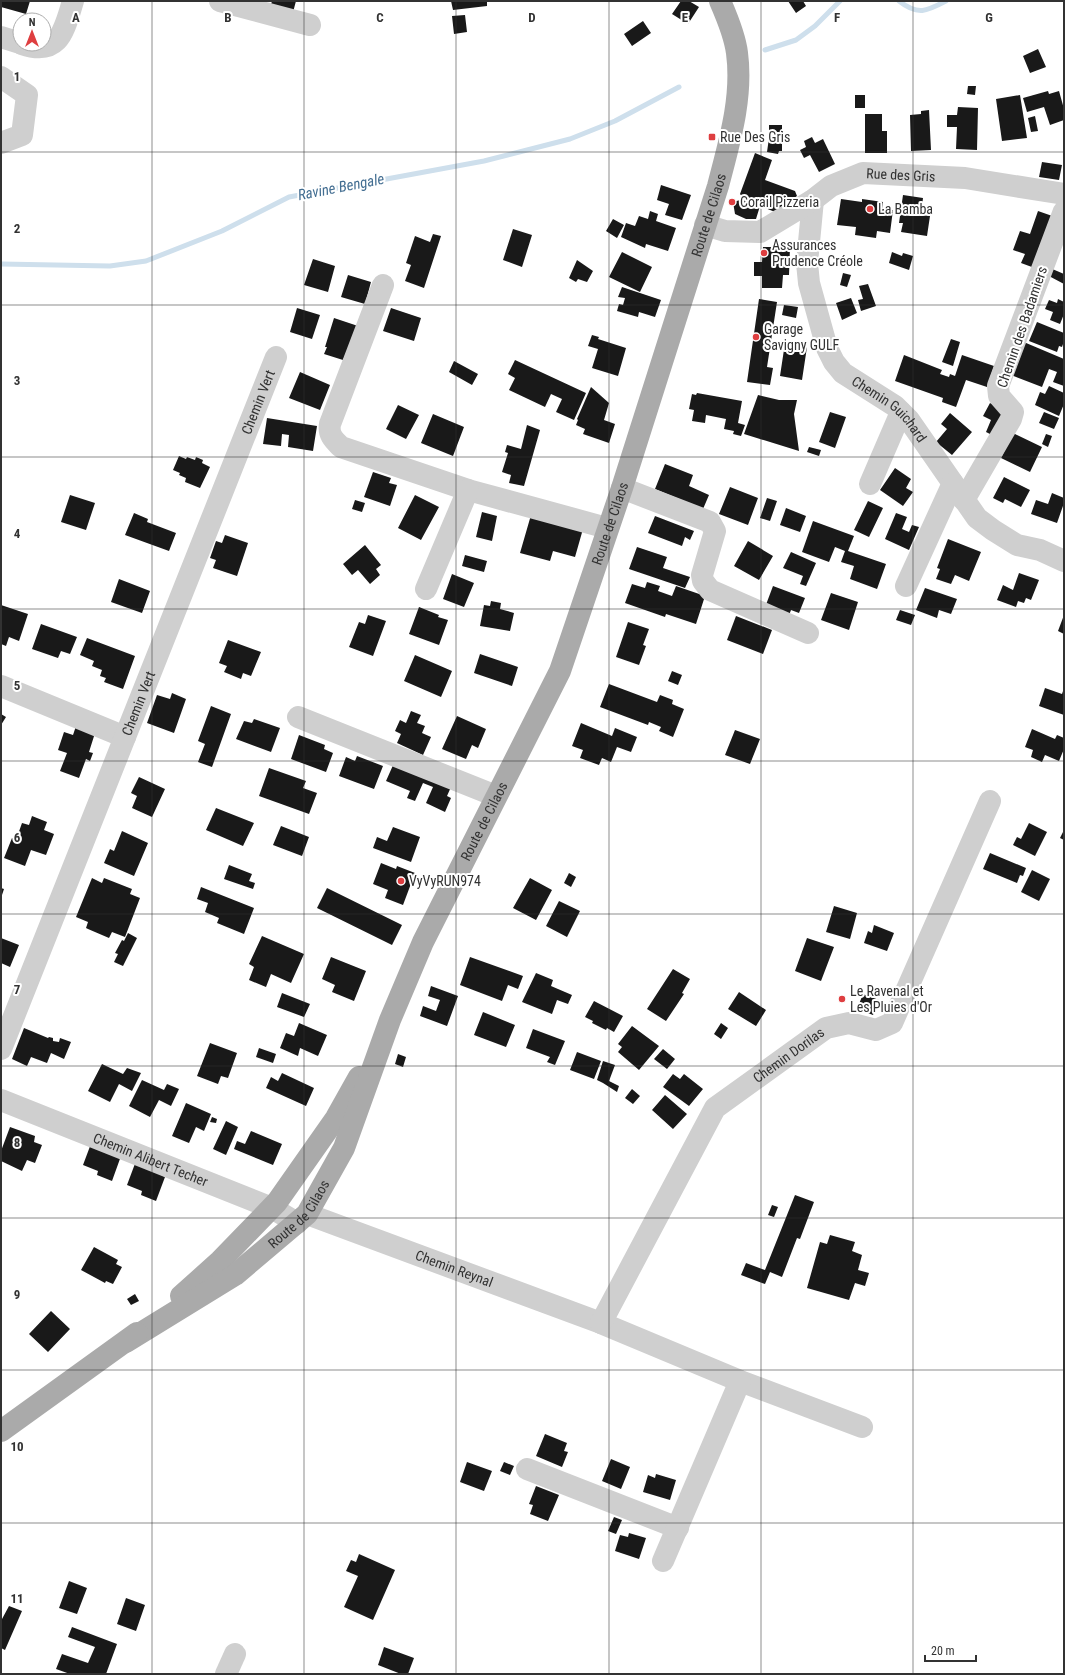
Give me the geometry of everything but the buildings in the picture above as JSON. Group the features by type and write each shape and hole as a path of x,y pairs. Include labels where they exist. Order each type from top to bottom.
{"main road":[{"name":"Route de Cilaos","path":"126,1342 235,1274 302,1218 344,1148 353,1103 390,1020 422,942 560,671 607,528 622,488 718,186 729,143 735,112 738,80 737,53 720,1"},
{"name":"Route de Cilaos","path":"1,1431 126,1342 220,1261 272,1208 336,1118 353,1103"}],"street":[{"path":"52,45 57,42 66,24 73,1"},
{"path":"220,1 254,6 310,26"},
{"path":"1,37 12,41"},
{"path":"1,77 27,95 22,136 1,143"},
{"name":"Rue des Gris","path":"705,225 725,231 760,232 813,200 831,186 863,173 965,178 1064,194"},
{"name":"Chemin Guichard","path":"813,200 807,263 809,283 827,348 834,362 843,373 895,406 909,420 977,518 1017,545 1040,550 1064,561"},
{"name":"Chemin des Badamiers","path":"959,492 1011,419 1013,412 999,396 998,386 1064,211"},
{"path":"383,285 330,424 329,430 332,438 341,447 468,490 607,528"},
{"name":"Chemin Vert","path":"1,1049 276,357"},
{"path":"870,484 901,412"},
{"path":"622,488 710,522 715,531 702,575 703,581 710,590 808,633"},
{"path":"426,589 468,490"},
{"path":"906,586 959,492"},
{"path":"1,686 125,737"},
{"path":"298,717 496,796"},
{"name":"Chemin Dorilas","path":"601,1323 716,1108 826,1028 849,1023 876,1030 892,1023 990,801"},
{"name":"Chemin Alibert Techer","path":"1,1100 272,1208 302,1218"},
{"name":"Chemin Reynal","path":"302,1218 601,1323 740,1381 862,1427"},
{"path":"663,1561 740,1381"},
{"path":"527,1469 678,1528"},
{"path":"226,1674 235,1654"}],"waterway":[{"name":"Ravine Bengale","path":"765,50 796,40 815,26 840,1"},
{"name":"Ravine Bengale","path":"899,1 906,6 917,10 928,9 946,1"},
{"name":"Ravine Bengale","path":"1,264 110,266 146,261 222,231 289,197 484,161 570,139 615,121 679,87"}],"place":[{"name":"Rue Des Gris","path":"712,137"},
{"name":"Corail Pizzeria","path":"732,202"},
{"name":"La Bamba","path":"870,209"},
{"name":"Assurances Prudence Créole","path":"764,253"},
{"name":"Garage Savigny GULF","path":"756,337"},
{"name":"VyVyRUN974","path":"401,881"},
{"name":"Le Ravenal et Les Pluies d'Or","path":"842,999"}]}
